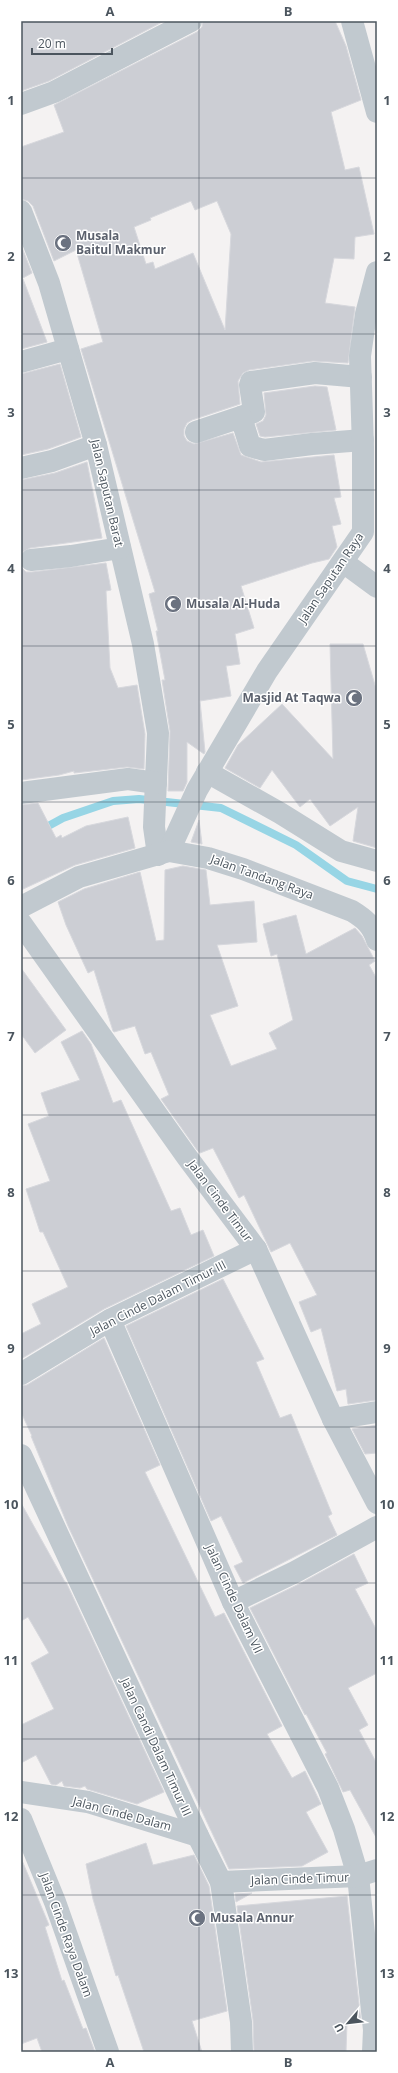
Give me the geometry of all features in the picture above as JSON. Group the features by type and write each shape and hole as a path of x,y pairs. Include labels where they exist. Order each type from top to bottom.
{"street":[{"path":"21,104 54,92 191,21"},
{"path":"352,21 377,112"},
{"name":"Jalan Saputan Barat","path":"21,211 49,283 96,445 143,644 158,733 154,827 164,853"},
{"name":"Jalan Saputan Raya","path":"164,853 202,781 267,671 363,532 363,440 360,356 366,314 377,272"},
{"path":"21,362 68,350"},
{"path":"196,432 254,412 250,385 251,382 315,373 361,377"},
{"path":"241,417 246,428 250,446 264,450 363,440"},
{"path":"21,468 52,461 96,445"},
{"path":"31,560 71,556 120,548"},
{"path":"342,562 377,587"},
{"path":"21,793 128,778 156,783"},
{"path":"202,781 280,813 341,851 377,861"},
{"name":"Jalan Tandang Raya","path":"21,907 79,877 164,853 208,858 244,869 352,911 365,918 373,929 377,940"},
{"name":"Jalan Cinde Timur","path":"21,923 187,1157 256,1249 333,1419 377,1503"},
{"name":"Jalan Cinde Dalam Timur III","path":"21,1374 110,1320 256,1249"},
{"name":"Jalan Cinde Dalam VII","path":"110,1320 233,1602 328,1788 344,1830 368,1873"},
{"path":"333,1419 377,1412"},
{"name":"Jalan Candi Dalam Timur III","path":"21,1455 198,1836 222,1882 240,2015 242,2052"},
{"path":"233,1602 295,1572 377,1526"},
{"name":"Jalan Cinde Dalam","path":"21,1792 88,1802 198,1836"},
{"name":"Jalan Cinde Raya Dalam","path":"21,1819 55,1902 108,2052"},
{"path":"368,1873 374,2030 373,2052"},
{"name":"Jalan Cinde Timur","path":"222,1882 368,1873"}],"building":[{"path":"21,21 164,21 49,81 21,91"},
{"path":"203,21 335,21 346,46 361,100 331,112 345,170 359,167 374,234 355,237 354,259 334,258 325,303 355,307 348,363 313,361 249,370 243,373 238,381 240,404 192,420 187,423 184,429 184,436 187,441 194,444 233,433 241,455 261,462 334,455 341,497 334,498 341,524 332,526 337,547 329,559 241,586 254,628 235,634 240,664 226,666 231,696 200,701 205,752 204,754 187,742 187,782 183,791 168,791 170,731 162,680 165,680 156,631 158,631 149,594 155,592 81,349 103,342 76,250 54,261 33,206 28,201 21,199 21,147 64,132 54,105 197,32 202,27","holes":["191,201 195,210 217,201 231,234 225,330 193,253 155,269 153,262 146,264 134,227 151,220 150,218"]},
{"path":"21,245 32,273 21,279"},
{"path":"23,279 47,342 21,349 21,280"},
{"path":"60,364 81,437 48,449 21,455 21,374"},
{"path":"315,386 327,387 336,430 265,437 260,436 256,424 263,421 266,415 264,393"},
{"path":"87,462 102,538 30,548 21,553 21,480 55,473"},
{"path":"106,563 111,590 106,591 110,668 118,688 137,685 145,734 144,769 127,767 74,773 74,771 59,775 21,780 21,567 26,572 32,572"},
{"path":"330,644 363,644 377,692 377,848 353,841 358,807 330,826 310,799 300,807 272,770 260,788 225,768 238,745 282,704 333,759"},
{"path":"38,803 56,838 61,835 62,838 86,826 128,817 135,848 75,865 21,890 21,805"},
{"path":"199,820 202,844 191,842"},
{"path":"183,866 206,870 210,905 254,901 257,942 217,945 238,1006 210,1015 231,1066 277,1049 269,1033 293,1020 277,954 271,956 263,924 296,915 306,954 355,928 362,936 375,961 369,965 377,979 377,1400 348,1404 346,1389 337,1391 321,1328 311,1332 299,1302 317,1295 290,1243 271,1252 244,1195 239,1198 213,1148 200,1153 161,1099 169,1095 151,1052 145,1054 135,1026 113,1031 94,970 88,973 66,925 58,902 84,889 140,872 156,941 164,940 165,870"},
{"path":"21,968 66,1030 35,1053 21,1034"},
{"path":"82,1031 91,1044 113,1103 121,1100 171,1211 180,1208 191,1235 203,1230 214,1256 104,1309 21,1359 21,1334 41,1324 32,1304 68,1287 43,1232 40,1232 26,1189 50,1181 28,1124 49,1116 41,1093 80,1080 61,1042"},
{"path":"223,1279 264,1359 256,1362 280,1418 291,1414 332,1514 328,1516 337,1535 243,1583 234,1566 243,1562 221,1516 211,1521 126,1326"},
{"path":"104,1338 160,1465 145,1472 215,1617 224,1613 282,1726 267,1734 292,1778 305,1771 321,1804 306,1812 328,1852 302,1866 229,1869 68,1526 21,1412 21,1386 27,1385"},
{"path":"377,1425 377,1453 365,1454 352,1429"},
{"path":"21,1503 66,1582 164,1792 137,1804 87,1789 85,1786 80,1788 64,1786 62,1781 56,1785 51,1784 36,1755 21,1763 21,1725 54,1709 31,1663 49,1653 28,1617 21,1621"},
{"path":"354,1554 368,1583 355,1589 377,1631 377,1673 348,1688 368,1725 359,1730 377,1764 377,1839 350,1790 343,1792 325,1754 327,1753 306,1714 305,1715 250,1608 301,1583"},
{"path":"146,1843 153,1865 194,1855 209,1886 227,2011 192,2021 202,2052 144,2052 118,1975 116,1976 93,1899 86,1864"},
{"path":"21,1858 49,1925 45,1927 62,1981 64,1980 83,2029 86,2028 95,2052 42,2052 37,2038 21,2044"},
{"path":"252,1893 236,1902 235,1894"},
{"path":"347,1896 361,2022 347,2023 346,2052 254,2052 253,2020 237,1906"}],"waterway":[{"path":"41,830 63,818 113,801 139,799 221,808 296,845 347,881 377,889"}],"place":[{"name":"Musala Baitul Makmur","path":"63,243"},
{"name":"Musala Al-Huda","path":"173,604"},
{"name":"Masjid At Taqwa","path":"354,698"},
{"name":"Musala Annur","path":"197,1918"}]}
